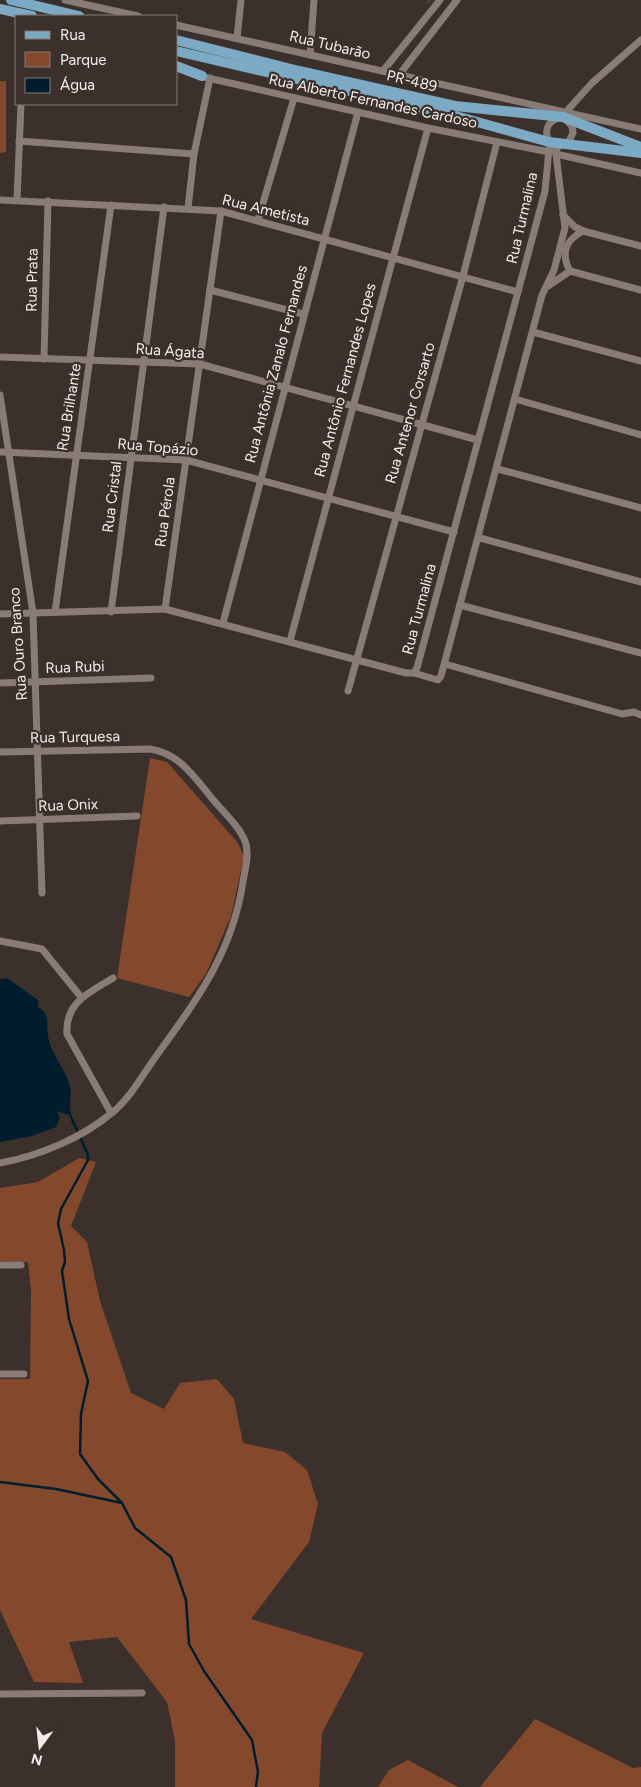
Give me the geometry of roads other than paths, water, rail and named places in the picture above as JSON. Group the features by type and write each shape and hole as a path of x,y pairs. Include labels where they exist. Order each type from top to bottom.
{"main road":[{"path":"11,0 75,15"},
{"path":"0,9 22,15"},
{"name":"PR-489","path":"178,41 299,71 455,106 564,114 641,147"},
{"name":"PR-489","path":"178,51 452,115 555,149 641,153"},
{"path":"178,67 206,77"}],"street":[{"path":"65,0 133,15"},
{"path":"237,38 241,0"},
{"path":"310,55 314,0"},
{"path":"399,75 457,0"},
{"path":"383,71 435,2"},
{"name":"Rua Tubarão","path":"178,25 564,114 641,128"},
{"path":"414,673 438,680 445,664 480,538 533,332 561,247 565,228 555,149 546,133 547,126 552,120 564,114 592,83 641,40"},
{"name":"Rua Alberto Fernandes Cardoso","path":"178,71 428,128 497,142 555,149 641,173"},
{"path":"188,208 206,77"},
{"path":"258,220 294,98"},
{"path":"16,200 21,105"},
{"name":"Rua Antônia Zanalo Fernandes","path":"223,623 259,479 358,112"},
{"path":"555,149 571,138 573,128 564,114"},
{"name":"Rua Antônio Fernandes Lopes","path":"290,641 428,128"},
{"path":"20,141 194,154"},
{"name":"Rua Antenor Corsarto","path":"348,691 463,276 497,142"},
{"name":"Rua Turmalina","path":"0,614 111,612 165,608 406,673 414,673 417,668 454,532 555,149"},
{"name":"Rua Ametista","path":"0,200 221,211 518,292"},
{"name":"Rua Prata","path":"44,359 48,201"},
{"name":"Rua Brilhante","path":"55,612 111,205"},
{"name":"Rua Cristal","path":"111,612 164,207"},
{"name":"Rua Pérola","path":"165,608 221,211"},
{"path":"563,215 583,231 641,246"},
{"path":"570,271 567,264 566,248 571,237 583,231"},
{"path":"546,288 570,271"},
{"path":"570,271 641,290"},
{"path":"210,290 303,314"},
{"path":"533,332 641,361"},
{"name":"Rua Ágata","path":"0,357 200,364 478,440"},
{"name":"Rua Ouro Branco","path":"0,395 4,452 33,614 42,893"},
{"path":"515,400 641,435"},
{"name":"Rua Topázio","path":"4,452 186,460 454,532"},
{"path":"498,469 641,508"},
{"path":"480,538 641,582"},
{"path":"460,605 640,653 641,645"},
{"path":"445,664 622,714 634,712 641,715"},
{"name":"Rua Rubi","path":"0,683 151,678"},
{"name":"Rua Turquesa","path":"0,752 150,749 172,755 188,770 244,838 247,858 237,915 213,974 136,1085 111,1113 78,1134 41,1152 0,1163"},
{"name":"Rua Onix","path":"0,821 136,816"},
{"path":"0,941 42,949 81,998"},
{"path":"111,1113 67,1034 66,1020 81,998 113,978"},
{"path":"0,1265 21,1266"},
{"path":"0,1374 24,1374"},
{"path":"0,1694 142,1693"}],"water":[{"path":"7,978 38,1000 38,1007 47,1017 48,1036 51,1046 70,1087 70,1111 74,1121 72,1122 69,1115 57,1111 60,1118 56,1127 32,1136 0,1142 0,979"}],"waterway":[{"path":"72,1119 88,1155 88,1160 61,1209 58,1223 64,1250 65,1262 62,1271 69,1319 88,1381 81,1414 80,1454 98,1479 122,1503 135,1528 171,1557 186,1600 189,1644 204,1671 252,1740 258,1772 256,1787"},
{"path":"0,1482 56,1489 122,1503"}]}
